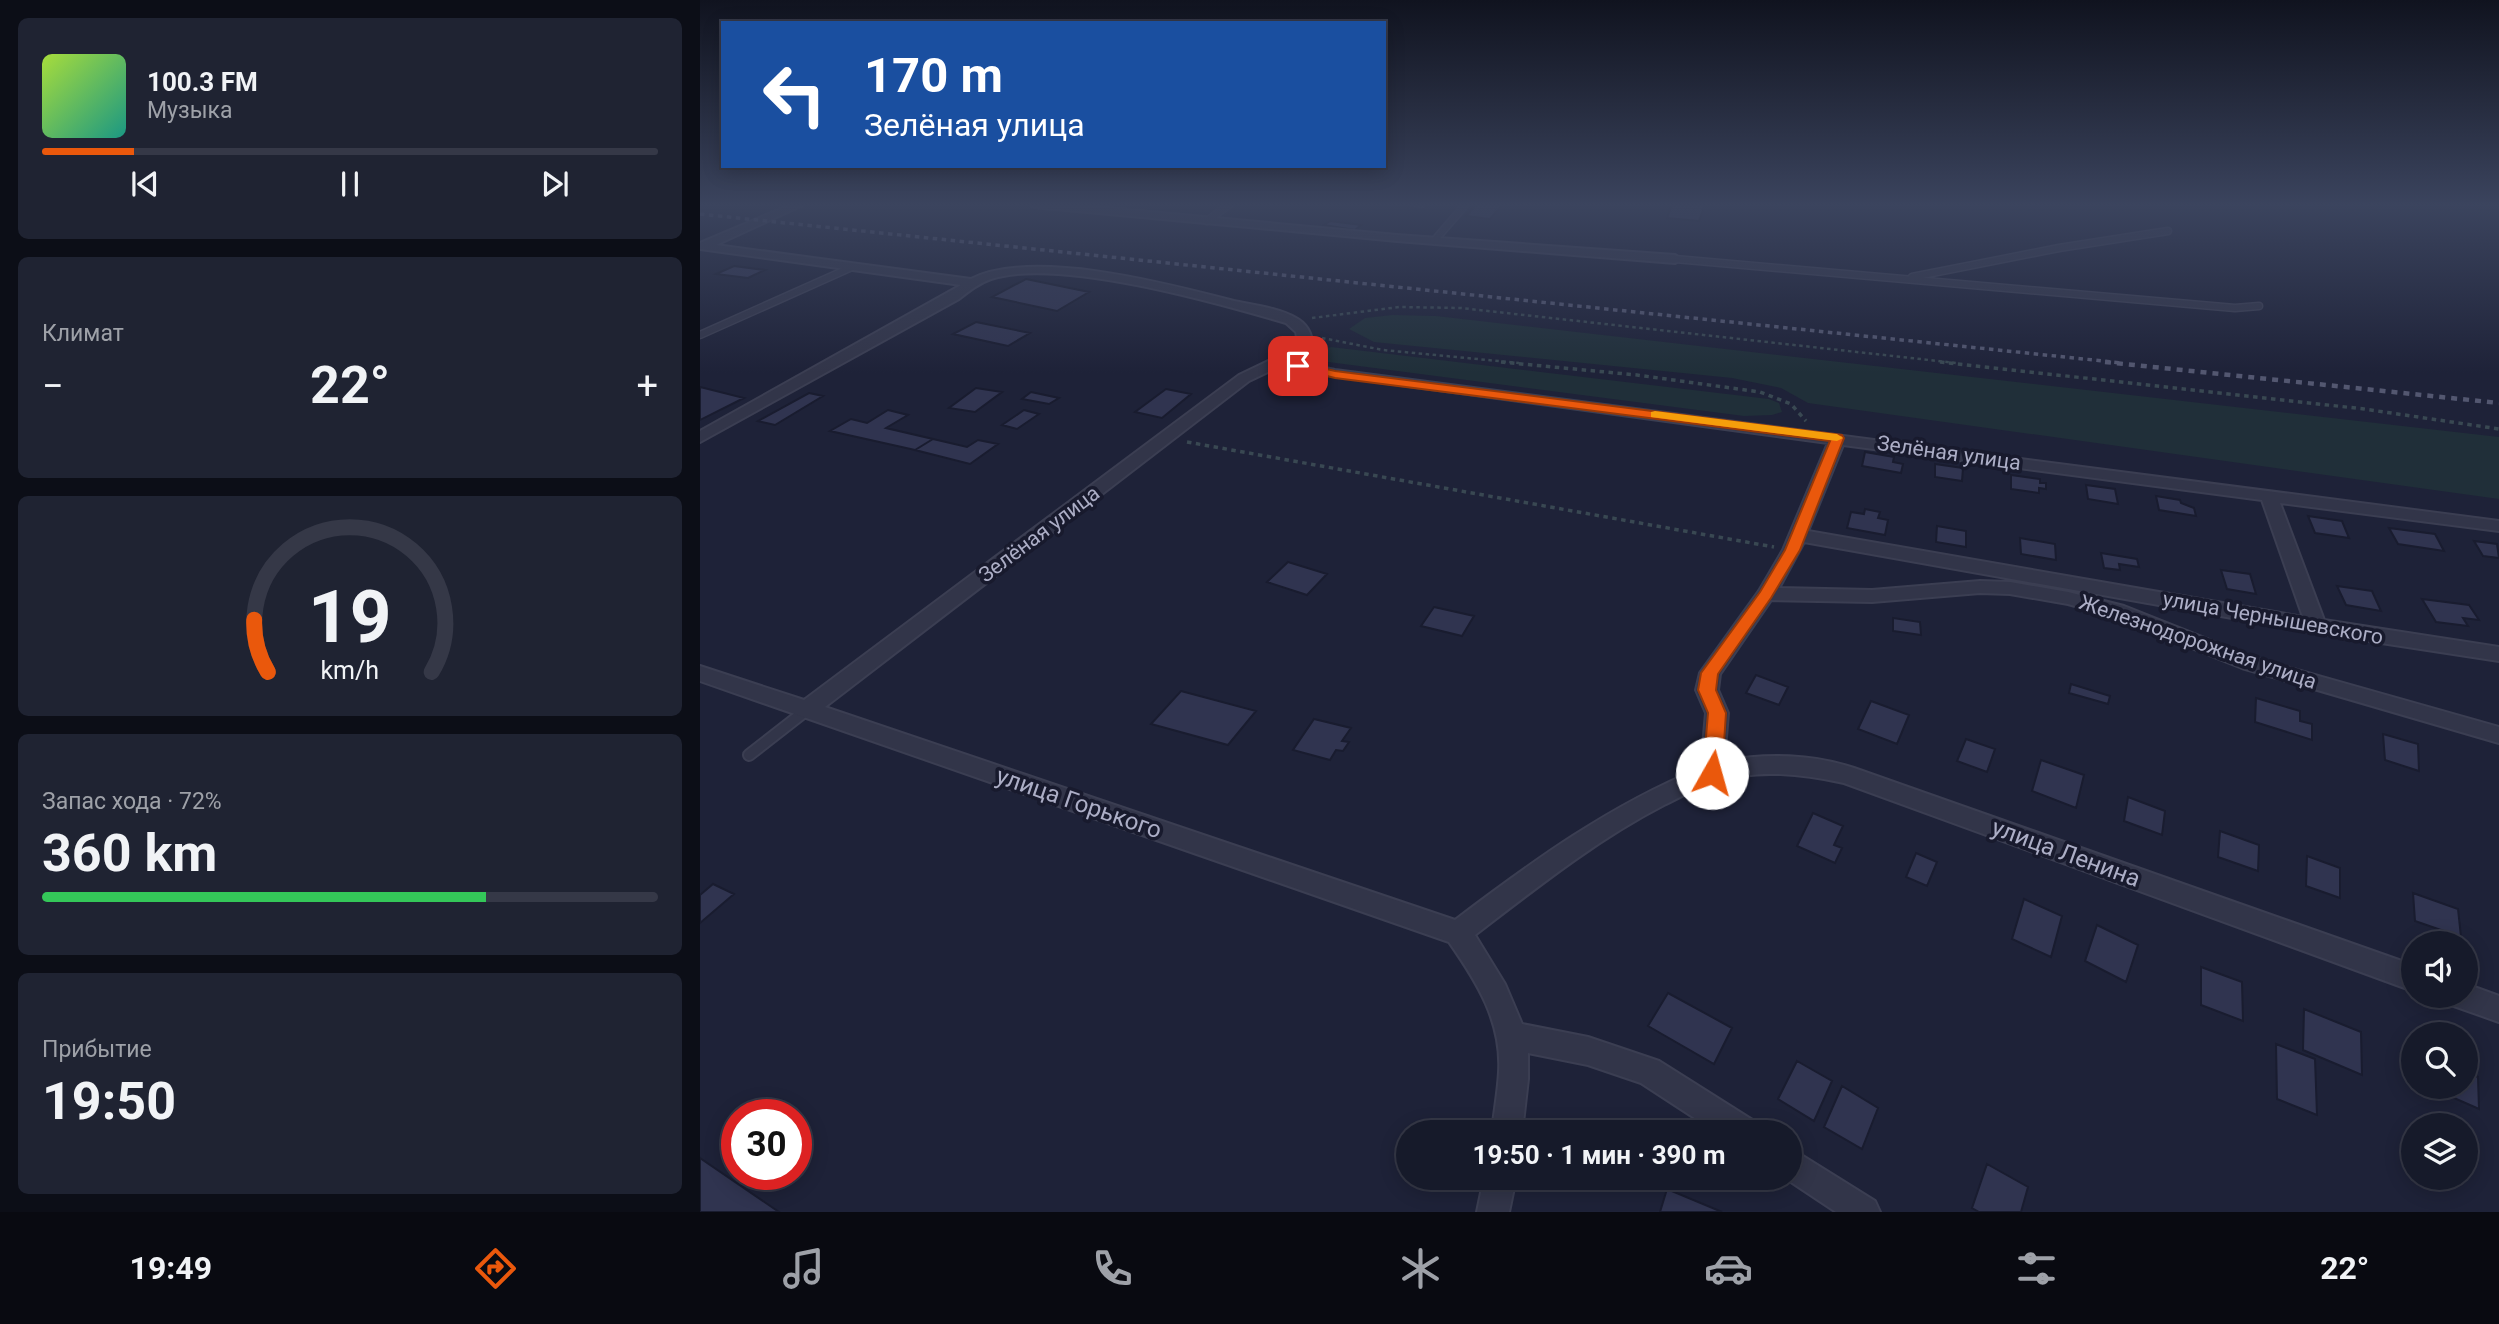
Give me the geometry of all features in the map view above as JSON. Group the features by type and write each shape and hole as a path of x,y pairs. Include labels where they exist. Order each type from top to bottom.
{"street":[{"path":"803,261 971,283"},
{"path":"700,437 955,296 971,283 1004,273 1034,270 1065,272 1164,286 1298,327"},
{"name":"Зелёная улица","path":"808,709 1244,378 1305,344 1298,327"},
{"name":"Зелёная улица","path":"1273,364 2499,526"},
{"path":"1712,773 1717,713 1707,690 1710,673 1766,594 1795,542 1838,438"},
{"path":"2269,495 2316,626"},
{"name":"улица Чернышевского","path":"1795,542 2499,654"},
{"name":"Железнодорожная улица","path":"1766,594 1872,596 1980,587 2010,588 2068,598 2117,611 2249,663 2499,735"},
{"name":"улица Горького","path":"700,673 1458,933"},
{"name":"улица Ленина","path":"1458,933 1536,873 1619,816 1712,773 1770,763 1802,765 1846,774 2401,974"},
{"path":"1458,933 1487,973 1506,1014 1514,1061 1508,1120"},
{"path":"2478,1002 2499,1009"},
{"path":"1510,1035 1588,1051 1649,1071 1725,1120"},
{"path":"1802,1171 1864,1212"},
{"path":"1493,1212 1498,1190"}],"lane":[{"path":"1693,261 2235,308 2259,306"},
{"path":"1901,279 1995,261"},
{"path":"700,335 852,267"},
{"path":"749,755 808,709"}],"path":[{"path":"1298,327 1399,307 1461,308 2364,410 2499,429"},
{"path":"1298,327 1383,350 1637,375 1760,392 1791,404 1806,420 1813,435"},
{"path":"1166,439 1795,542"}],"shaded area":[{"path":"1392,315 1436,316 2499,437 2499,499 1808,403 1781,388 1732,378 1374,342 1349,329 1365,318"},
{"path":"1331,347 1769,399 1779,403 1782,412 1744,416 1313,360 1312,352"}],"building":[{"path":"734,266 765,270 748,278 716,274"},
{"path":"1026,279 1089,292 1057,311 992,297"},
{"path":"976,322 1030,333 1008,346 953,334"},
{"path":"700,387 744,398 700,420"},
{"path":"976,388 1002,392 975,412 949,408"},
{"path":"1166,389 1191,394 1162,418 1135,412"},
{"path":"1031,392 1059,398 1049,404 1022,399"},
{"path":"809,393 823,396 775,425 758,421"},
{"path":"888,410 908,415 886,428 933,439 915,450 830,431 851,419 867,423"},
{"path":"1024,410 1039,414 1017,429 1002,425"},
{"path":"933,439 967,447 978,440 998,444 970,464 915,450"},
{"path":"1865,452 1894,457 1893,462 1903,464 1901,473 1862,466"},
{"path":"1935,464 1963,468 1962,481 1935,477"},
{"path":"2011,475 2040,479 2040,483 2046,483 2046,489 2039,488 2039,493 2011,489"},
{"path":"2086,485 2115,489 2118,504 2088,499"},
{"path":"2156,496 2180,500 2181,503 2194,508 2196,516 2159,510"},
{"path":"1865,509 1880,512 1878,518 1888,520 1885,535 1847,528 1851,512 1864,514"},
{"path":"2308,516 2342,521 2349,538 2315,533"},
{"path":"1937,526 1966,531 1966,547 1936,542"},
{"path":"2389,528 2435,534 2444,551 2398,544"},
{"path":"2020,538 2055,544 2056,560 2021,554"},
{"path":"2474,541 2497,544 2499,558 2483,556"},
{"path":"2101,553 2137,559 2139,567 2119,564 2120,570 2104,568"},
{"path":"1288,562 1327,574 1307,595 1267,582"},
{"path":"2221,570 2250,574 2256,594 2227,589"},
{"path":"2337,586 2372,591 2381,611 2346,605"},
{"path":"2422,599 2469,605 2479,620 2463,618 2468,626 2436,622"},
{"path":"1434,607 1474,616 1462,636 1421,626"},
{"path":"1893,618 1920,622 1921,635 1893,631"},
{"path":"1756,675 1788,687 1779,705 1746,693"},
{"path":"2071,684 2110,696 2108,704 2069,693"},
{"path":"1181,691 1256,711 1228,745 1151,724"},
{"path":"2256,698 2300,711 2300,721 2312,724 2312,740 2255,722"},
{"path":"1871,701 1909,715 1897,744 1858,729"},
{"path":"1314,719 1351,728 1342,741 1349,742 1343,751 1336,750 1330,760 1293,750"},
{"path":"2383,734 2418,744 2419,771 2385,760"},
{"path":"1966,739 1995,749 1987,772 1957,761"},
{"path":"2041,760 2084,775 2076,808 2032,791"},
{"path":"2128,797 2165,811 2162,835 2124,821"},
{"path":"1813,813 1843,826 1834,845 1842,848 1835,863 1797,846"},
{"path":"2220,831 2259,845 2258,871 2218,857"},
{"path":"1916,853 1937,862 1927,886 1906,877"},
{"path":"2307,856 2340,868 2340,898 2306,886"},
{"path":"713,884 734,894 700,923 700,895"},
{"path":"2413,893 2458,909 2460,931 2444,931 2415,921"},
{"path":"2024,899 2062,916 2051,957 2012,939"},
{"path":"2097,925 2138,945 2126,982 2085,961"},
{"path":"2201,967 2242,982 2243,1021 2201,1005"},
{"path":"1668,993 1732,1028 1714,1064 1648,1026"},
{"path":"2304,1009 2361,1032 2362,1075 2303,1050"},
{"path":"2276,1044 2315,1059 2317,1115 2277,1099"},
{"path":"1797,1061 1832,1081 1814,1121 1778,1099"},
{"path":"2478,1077 2479,1109 2456,1099 2478,1099"},
{"path":"1842,1086 1878,1108 1862,1149 1824,1127"},
{"path":"700,1158 721,1172 721,1190 747,1190 779,1212 700,1212"},
{"path":"1987,1164 2028,1187 2021,1212 1979,1212 1972,1208"},
{"path":"1667,1190 1669,1190 1722,1212 1660,1212"}],"railway":[{"path":"1144,261 2122,363"},
{"path":"2105,362 2499,403"}],"slow traffic":[{"path":"1655,415 1837,438"}],"route":[{"path":"1298,366 1335,374 1838,438 1792,550 1766,594 1710,673 1707,690 1717,713 1712,773"}]}
